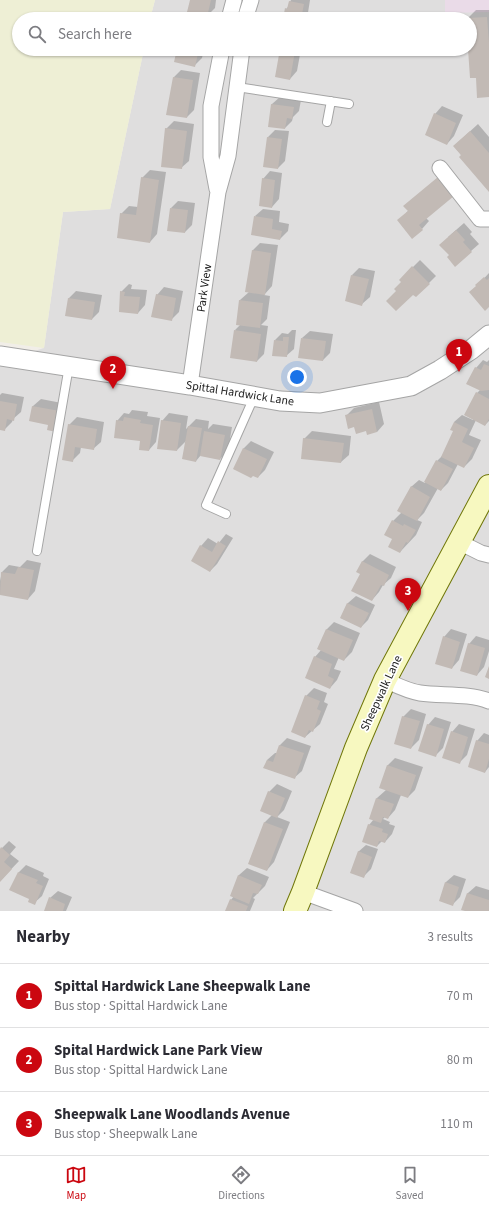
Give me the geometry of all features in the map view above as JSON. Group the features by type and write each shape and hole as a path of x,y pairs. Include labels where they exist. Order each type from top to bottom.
{"main road":[{"name":"Sheepwalk Lane","path":"299,901 356,748 384,680 489,486"}],"street":[{"path":"231,12 234,0"},
{"path":"247,12 251,0"},
{"name":"Park View","path":"218,192 211,157 211,106 221,56"},
{"name":"Park View","path":"190,385 218,192 228,156 241,56"},
{"path":"440,168 480,219 489,219"},
{"name":"Spittal Hardwick Lane","path":"0,356 190,385 280,402 320,403 411,386 440,370 472,349 489,335"},
{"path":"459,542 481,553 489,555"},
{"path":"384,680 409,691 458,695 489,701"},
{"path":"299,901 355,911"}],"lane":[{"path":"237,87 349,104"},
{"path":"327,122 332,101"},
{"path":"37,551 69,366"},
{"path":"226,514 206,505 254,396"}],"shaded area":[{"path":"155,0 489,0 489,911 0,911 0,356 12,358 44,348 63,212 110,209 143,56 477,56 477,12 152,12"},
{"path":"445,0 489,0 489,12 445,12"}],"green space":[{"path":"0,0 155,0 152,12 12,12 12,56 143,56 110,209 63,212 44,348 0,342"}],"building":[{"path":"190,0 211,0 208,12 187,12"},
{"path":"289,1 304,4 302,12 284,12 285,8 287,9"},
{"path":"487,17 489,42 489,97 477,98 476,78 470,78 468,56 477,56 477,18"},
{"path":"175,56 197,56 195,67 174,62"},
{"path":"279,56 294,56 290,80 275,77"},
{"path":"173,77 193,80 187,118 166,115"},
{"path":"271,104 294,107 292,119 287,118 285,129 268,127"},
{"path":"434,113 456,123 447,145 425,135"},
{"path":"165,128 187,131 182,169 161,167"},
{"path":"470,131 489,153 489,192 459,157 461,155 453,146"},
{"path":"267,137 282,139 278,169 263,167"},
{"path":"141,177 159,180 150,243 117,238 120,213 136,215"},
{"path":"438,177 454,196 419,225 423,230 412,239 397,220 408,211 403,206"},
{"path":"262,178 275,180 272,208 259,206"},
{"path":"170,208 188,210 185,233 167,231"},
{"path":"254,216 273,219 272,229 282,231 280,240 251,235"},
{"path":"456,230 465,240 463,242 472,252 455,267 447,257 449,255 439,245"},
{"path":"252,250 271,253 265,295 245,292"},
{"path":"412,266 430,284 416,297 413,295 396,311 386,301 396,291 394,289 401,282 399,280"},
{"path":"351,275 369,279 362,306 345,301"},
{"path":"484,277 487,280 489,278 489,307 485,311 469,292"},
{"path":"120,291 125,292 124,296 140,297 138,314 119,312"},
{"path":"156,294 176,298 172,321 151,317"},
{"path":"68,298 95,302 92,320 65,316"},
{"path":"239,300 263,303 260,328 236,325"},
{"path":"234,330 261,334 257,362 230,358"},
{"path":"283,337 289,337 287,357 272,356 274,340 283,341"},
{"path":"301,338 326,341 323,361 298,358"},
{"path":"484,364 489,366 489,390 481,391 466,384 475,367 481,370"},
{"path":"476,392 489,399 489,419 485,426 464,415"},
{"path":"0,401 17,404 14,421 7,419 5,431 0,430"},
{"path":"32,406 60,411 56,432 47,430 48,425 29,421"},
{"path":"372,409 377,432 367,435 366,431 356,434 354,427 348,429 345,415"},
{"path":"124,417 141,420 140,423 153,425 149,451 139,450 140,441 114,438 116,420 123,421"},
{"path":"161,420 181,423 177,451 157,449"},
{"path":"454,422 468,429 462,442 474,448 464,468 441,457 453,431 450,430"},
{"path":"68,424 97,429 94,450 75,447 73,462 62,460"},
{"path":"188,426 202,428 196,462 182,459"},
{"path":"204,431 225,435 220,460 200,456"},
{"path":"303,438 344,443 341,463 301,459"},
{"path":"243,448 267,459 258,478 253,476 251,478 233,469"},
{"path":"436,460 453,469 441,491 424,482"},
{"path":"411,486 430,497 417,521 397,511"},
{"path":"392,520 403,526 404,524 416,530 408,543 406,542 400,553 388,547 392,539 384,535"},
{"path":"218,541 226,546 210,572 191,561 200,545 212,552"},
{"path":"362,561 389,575 384,586 381,585 372,601 351,591 360,574 356,572"},
{"path":"18,567 34,570 28,600 0,595 1,572 15,574"},
{"path":"347,603 369,613 361,628 340,618"},
{"path":"326,629 353,640 344,661 317,649"},
{"path":"443,636 460,642 452,669 435,664"},
{"path":"468,643 485,648 477,676 460,671"},
{"path":"314,656 332,664 328,676 334,679 330,689 305,678"},
{"path":"489,666 489,679 485,677"},
{"path":"305,695 320,701 317,709 321,711 313,732 309,730 305,738 291,732"},
{"path":"402,716 420,721 411,749 394,744"},
{"path":"427,724 444,729 436,757 418,751"},
{"path":"451,731 468,737 460,764 442,758"},
{"path":"476,740 489,744 489,759 485,773 468,767"},
{"path":"279,745 304,753 295,779 263,768 267,760 273,762"},
{"path":"387,765 416,775 408,798 379,788"},
{"path":"268,791 285,798 277,818 260,811"},
{"path":"376,798 394,804 388,819 383,817 381,823 369,819"},
{"path":"264,822 283,829 267,871 248,864"},
{"path":"368,824 383,829 382,832 388,834 385,843 379,841 377,847 362,842"},
{"path":"1,847 10,855 4,862 12,869 0,882 0,849"},
{"path":"358,851 372,857 364,878 350,873"},
{"path":"18,872 38,880 36,883 43,886 35,905 28,902 29,899 9,890"},
{"path":"238,875 262,885 258,894 253,893 249,904 230,896"},
{"path":"445,882 459,887 453,906 439,901"},
{"path":"467,893 489,900 489,911 461,910"},
{"path":"49,897 65,904 63,911 44,911"},
{"path":"230,899 248,906 246,911 225,911"}],"place":[{"name":"Spittal Hardwick Lane Sheepwalk Lane","path":"459,372"},
{"name":"Spital Hardwick Lane Park View","path":"113,389"},
{"name":"Sheepwalk Lane Woodlands Avenue","path":"408,611"}]}
